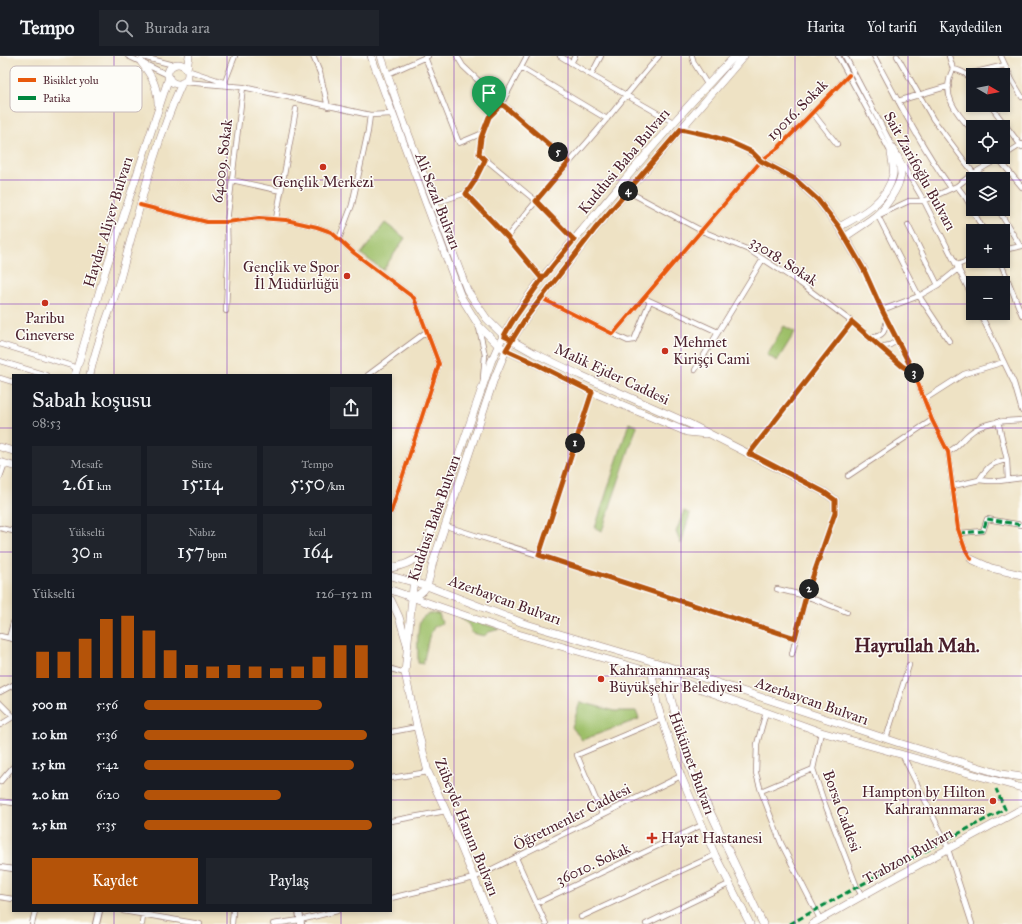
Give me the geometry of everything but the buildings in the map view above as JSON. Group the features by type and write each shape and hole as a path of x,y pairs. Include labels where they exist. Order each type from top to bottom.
{"main road":[{"path":"178,56 174,65 169,69 169,76 174,83 183,82 188,76 187,69 189,56"},
{"name":"Ali Sezal Bulvarı","path":"371,56 461,298 478,326 498,345"},
{"name":"Ali Sezal Bulvarı","path":"381,56 402,117 467,290 487,319 504,336"},
{"name":"Kuddusi Baba Bulvarı","path":"736,56 707,84 673,122 542,279 511,323 498,345 483,386 449,484 422,555 411,597 418,596 427,586 433,562 492,386 506,350 512,340 525,319 595,229 744,56"},
{"path":"140,59 150,72 154,82 157,93 158,107"},
{"path":"174,65 180,64 187,69"},
{"name":"Haydar Aliyev Bulvarı","path":"76,372 105,272 169,76"},
{"name":"Haydar Aliyev Bulvarı","path":"90,374 120,280 140,205 165,124 183,82"},
{"path":"839,227 863,214 878,200 888,187 893,175 891,153"},
{"path":"845,237 877,217 889,201 901,177 901,167 898,157"},
{"name":"Malik Ejder Caddesi","path":"504,336 534,353 580,375 692,425 709,435 753,455 824,492 835,500 835,513"},
{"name":"Malik Ejder Caddesi","path":"498,345 592,392 687,432 709,435"},
{"path":"0,447 12,451"},
{"path":"2,462 12,466"},
{"path":"392,568 413,561 422,555"},
{"path":"971,559 991,568 1022,575"},
{"name":"Azerbaycan Bulvarı","path":"392,576 427,586 523,623 658,663 886,739 1001,774 1022,777"},
{"name":"Azerbaycan Bulvarı","path":"392,590 521,635 665,676 821,732 998,780 1022,788"},
{"name":"Zübeyde Hanım Bulvarı","path":"411,597 405,673 416,727 428,772 446,811 493,924"},
{"path":"392,602 399,617 407,644"},
{"name":"Hükümet Bulvarı","path":"652,673 657,704 681,776 715,854 750,924"},
{"name":"Hükümet Bulvarı","path":"665,676 692,773 763,924"},
{"name":"Trabzon Bulvarı","path":"812,924 948,848 1020,810"}],"street":[{"path":"128,56 174,65"},
{"path":"225,82 235,56"},
{"path":"313,56 320,73 328,107"},
{"path":"388,74 426,56 459,143 483,133"},
{"path":"457,56 463,66 502,104 569,162"},
{"path":"527,56 502,104 489,117 483,133 479,154 536,201 574,240"},
{"path":"560,56 673,122"},
{"path":"571,63 575,56"},
{"path":"591,75 601,56"},
{"path":"507,237 659,56"},
{"path":"692,56 694,63 707,84"},
{"name":"Sait Zarifoğlu Bulvarı","path":"838,56 891,153"},
{"name":"Sait Zarifoğlu Bulvarı","path":"844,56 898,157 924,201 966,283"},
{"path":"874,56 932,163 951,188"},
{"path":"897,56 933,120 973,172"},
{"path":"949,56 953,69 949,76 949,98 956,112 966,123"},
{"path":"1001,56 1022,97"},
{"path":"140,59 169,76"},
{"path":"993,68 1005,65"},
{"path":"522,68 607,119"},
{"path":"187,69 231,85"},
{"path":"953,69 961,70 966,73"},
{"name":"19016. Sokak","path":"613,334 761,161 778,148 849,75"},
{"path":"183,82 243,87 370,116 392,114"},
{"path":"898,101 949,86"},
{"name":"64009. Sokak","path":"226,311 228,262 227,222 243,87"},
{"path":"276,219 296,110"},
{"path":"812,112 837,144"},
{"path":"996,112 1022,145 1010,152"},
{"path":"339,239 352,205 370,116"},
{"path":"681,129 730,142 752,152 761,161 795,179 823,205 839,227 864,270 882,310 914,373 925,398 932,420 948,452 955,509 960,533 965,549 971,559"},
{"path":"435,203 466,194 485,160"},
{"path":"976,172 989,164"},
{"path":"1005,164 1022,187"},
{"path":"949,341 919,296 877,217 909,201 924,201 957,186 966,179"},
{"path":"232,180 281,191"},
{"path":"957,186 966,198 980,224"},
{"name":"33018. Sokak","path":"627,191 702,231 749,250 800,283 852,322 902,366 914,373"},
{"path":"466,194 507,237 542,279"},
{"path":"140,205 208,222 227,222 259,218 276,219 317,227 331,232 354,253 414,298 439,364 392,509"},
{"path":"1002,216 1021,246 1010,248"},
{"path":"908,225 938,285"},
{"path":"695,370 763,259"},
{"path":"882,310 919,296 938,285 958,266 966,262"},
{"path":"1003,268 1022,315"},
{"path":"541,298 631,342 634,340 650,301"},
{"path":"644,298 718,332"},
{"path":"870,338 878,337 883,334 886,329 887,319"},
{"path":"983,320 1014,383 1022,411"},
{"path":"749,454 852,322"},
{"path":"478,326 483,340 485,355 483,386"},
{"path":"369,374 426,332"},
{"path":"880,347 890,345 898,340"},
{"path":"0,344 72,366 76,372"},
{"path":"0,361 43,374"},
{"path":"925,398 964,374 1004,362"},
{"path":"0,378 12,382"},
{"path":"539,555 592,392"},
{"path":"848,476 932,420"},
{"path":"948,452 958,446 968,434 982,425 998,421 1022,420"},
{"path":"998,421 1007,460 1008,480"},
{"path":"979,480 987,467 996,462 1007,460"},
{"path":"0,477 2,462"},
{"path":"953,486 979,480 988,481 1022,478"},
{"path":"792,654 806,596 835,513"},
{"path":"960,533 983,531 987,519 1022,525"},
{"path":"446,526 795,638"},
{"path":"0,528 12,531"},
{"path":"777,589 806,596 847,612"},
{"path":"0,636 11,639"},
{"path":"886,739 909,665"},
{"path":"392,668 405,673"},
{"path":"0,692 12,686"},
{"path":"0,703 12,715"},
{"path":"766,712 757,744 756,773 761,791 781,843 820,919"},
{"path":"0,725 12,717"},
{"path":"602,814 577,755 662,719"},
{"path":"392,732 416,727"},
{"name":"Borsa Caddesi","path":"821,732 813,769 823,799 862,896"},
{"path":"902,754 948,848 972,924"},
{"path":"909,768 911,761 918,758"},
{"path":"0,782 12,768"},
{"path":"761,791 813,769"},
{"path":"392,778 428,772"},
{"name":"Öğretmenler Caddesi","path":"392,898 474,878 681,776"},
{"path":"0,801 12,803"},
{"path":"392,821 446,811"},
{"name":"36010. Sokak","path":"537,903 702,825"},
{"path":"581,917 715,854"},
{"path":"516,858 546,924"},
{"path":"0,867 12,869"},
{"path":"646,924 729,884"},
{"path":"0,897 12,900"},
{"path":"32,924 36,912"},
{"path":"96,924 99,912"},
{"path":"129,912 180,922 200,924"},
{"path":"232,924 233,912"},
{"path":"299,912 300,922"},
{"path":"273,924 300,922 334,912"},
{"path":"142,924 143,915"}],"green space":[{"path":"385,223 405,238 383,270 361,254"},
{"path":"784,326 795,332 777,361 767,355"},
{"path":"629,423 637,426 602,531 595,528"},
{"path":"684,511 690,514 681,544 676,532"},
{"path":"433,613 439,614 442,623 434,627 429,637 423,664 418,663 420,622 424,616"},
{"path":"460,617 500,629 489,632 484,636 472,633 469,625"},
{"path":"580,702 615,711 636,711 639,719 582,740 572,727"}],"marked path":[{"path":"960,533 983,531 987,519 1022,525"},
{"path":"790,924 1005,809 996,789"}],"cycle path":[{"path":"541,298 613,334 761,161 778,148 849,75"},
{"path":"681,129 730,142 752,152 761,161 795,179 818,200 839,227 864,270 882,310 914,373 932,420 948,452 958,529 965,549 971,559"},
{"path":"140,205 207,222 227,222 259,218 286,220 317,227 331,232 354,253 414,298 439,364 392,509"}],"place":[{"name":"Gençlik Merkezi","path":"323,167"},
{"name":"Gençlik ve Spor İl Müdürlüğü","path":"347,276"},
{"name":"Paribu Cineverse","path":"45,303"},
{"name":"Mehmet Kirişçi Cami","path":"665,351"},
{"name":"Kahramanmaraş Büyükşehir Belediyesi","path":"601,679"},
{"name":"Hampton by Hilton Kahramanmaras","path":"993,801"},
{"name":"Hayat Hastanesi","path":"652,838"}],"district":[{"name":"Hayrullah Mah.","path":"917,645"}],"route":[{"path":"489,117 481,138 479,154 485,160 466,194 507,237 542,279 511,323 504,336 512,340 506,350 592,392 539,555 795,638 806,596 835,513 835,500 824,492 749,454 852,322 902,366 914,373 872,290 864,270 851,247 823,205 795,179 761,161 752,152 730,142 681,129 595,229 525,319 512,340 504,336 511,323 522,307 542,279 574,240 536,201 569,162 502,104 489,117"}]}
